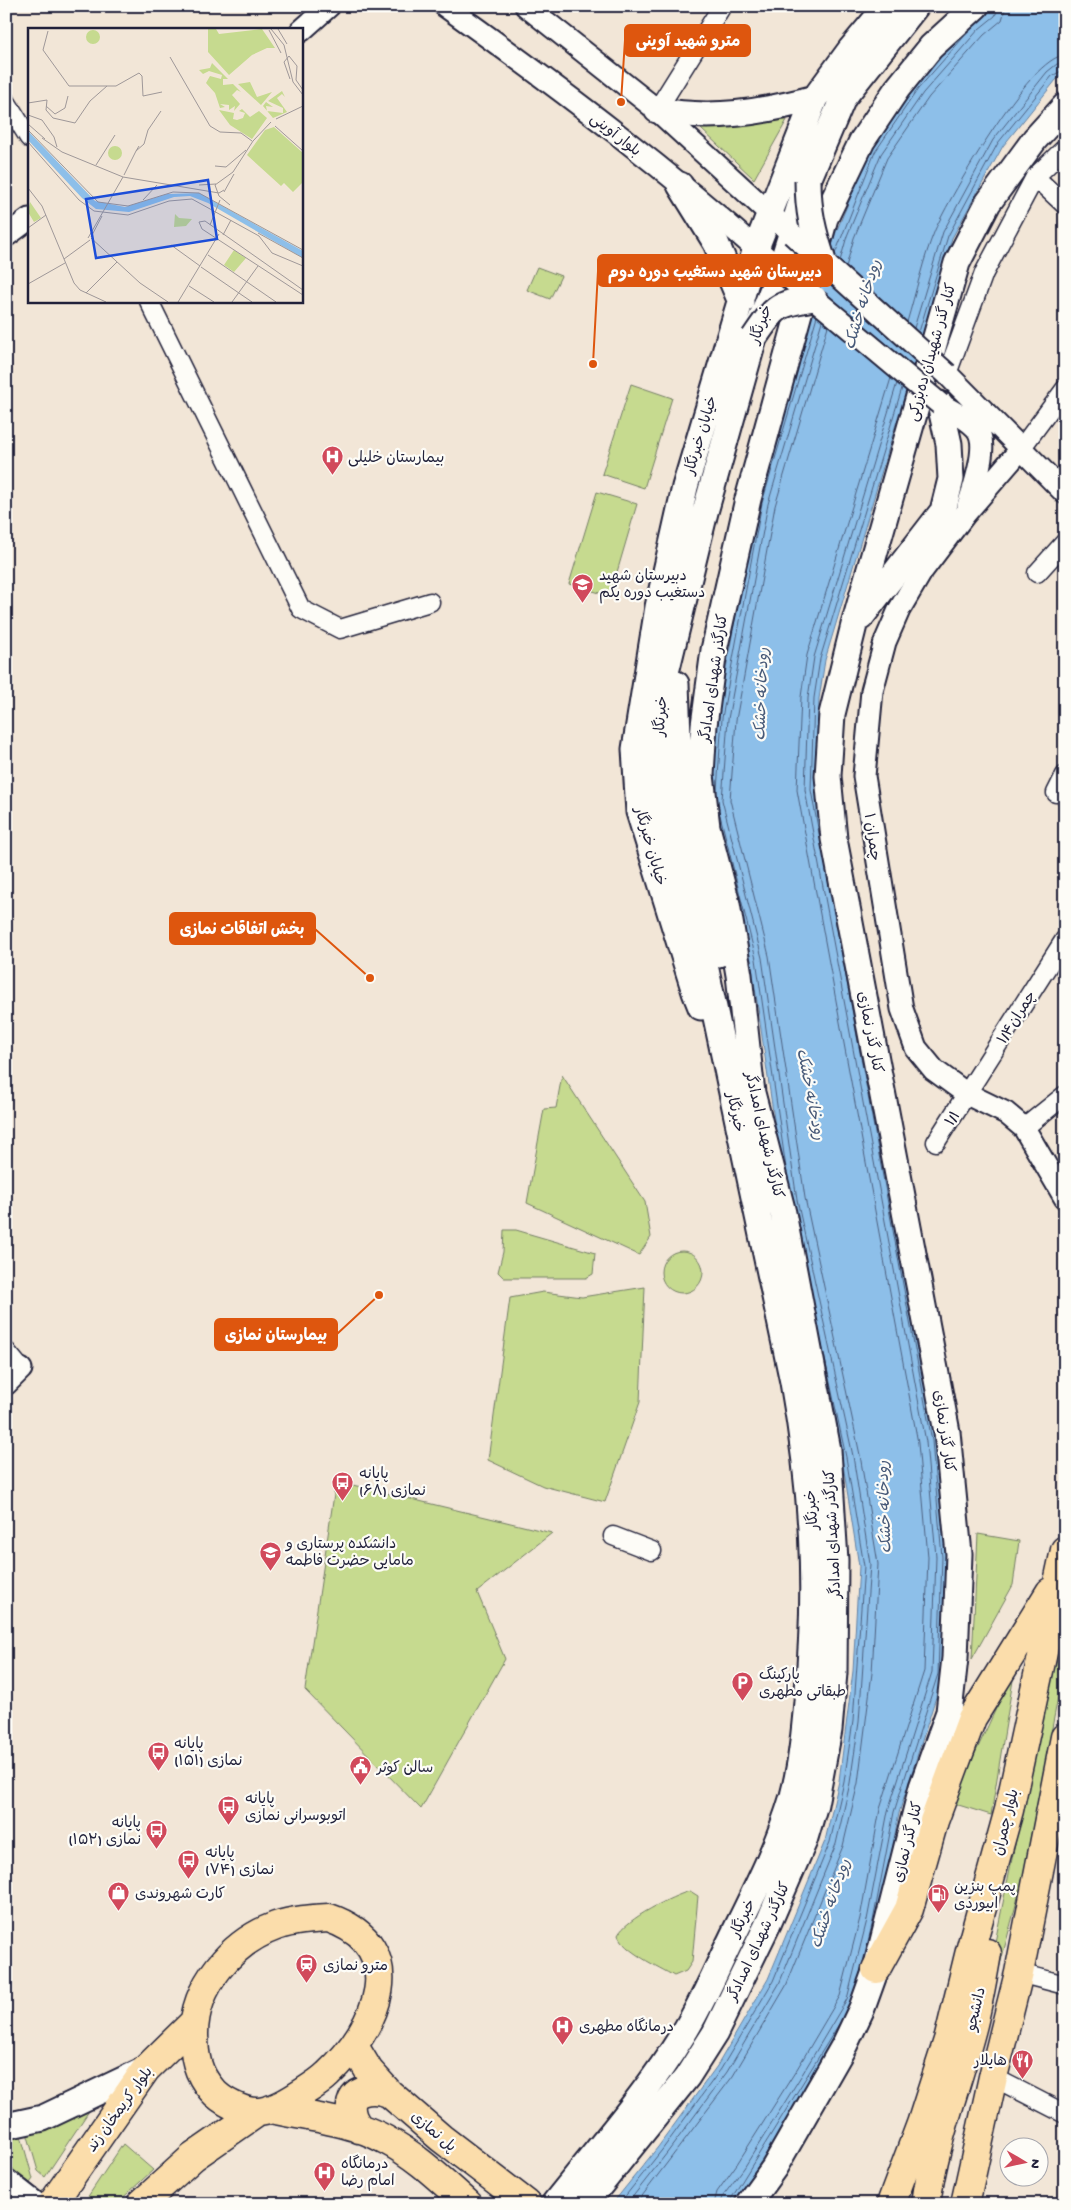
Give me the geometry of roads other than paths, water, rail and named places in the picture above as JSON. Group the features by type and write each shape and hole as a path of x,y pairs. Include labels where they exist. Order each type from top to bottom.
{"main road":[{"name":"خبرنگار","path":"741,302 756,248 769,212 815,98 851,48 887,6"},
{"name":"خبرنگار","path":"554,2204 646,2086 681,2038 696,2011 766,1869 781,1834 793,1794 806,1720 811,1657 813,1534 806,1451 705,965 664,812 658,749 660,697 704,512 754,338 780,270 808,180 843,98 916,6"},
{"name":"کنارگذر شهدای امدادگر","path":"585,2204 687,2077 714,2033 768,1924 804,1841 815,1804 829,1730 834,1673 835,1570 828,1450 783,1213 752,1093 739,975 727,904 707,827 702,776 704,725 714,650 748,499 825,218 862,141 897,89 931,47 976,6"},
{"path":"657,110 680,114 725,116 776,108 815,98"},
{"name":"کنار گذر شهیدان ده‌بزرکی","path":"854,625 957,262 988,203 1035,139 1065,106"},
{"path":"808,180 808,208 811,225 823,261"},
{"path":"680,185 716,243 741,302"},
{"path":"754,338 772,312 785,303 814,298"},
{"name":"خیابان خبرنگار","path":"725,1062 694,992 639,812 635,749 658,608 685,487 741,302"},
{"path":"854,625 943,511 951,479 949,444 940,404"},
{"path":"682,604 675,687 679,762 687,814 707,897 724,985 752,1093"},
{"name":"کنار گذر نمازی","path":"748,2204 774,2168 846,2044 862,2008 876,1969 922,1787 949,1712 955,1658 959,1554 947,1432 834,839 828,776 832,714 854,625"},
{"path":"876,1969 909,1908 934,1821 972,1718 1062,1563"},
{"name":"بلوار چمران","path":"891,2204 921,2124 949,2037 970,1950 1009,1810 1062,1563"},
{"path":"962,2202 1056,1826 1065,1737"},
{"name":"دانشجو","path":"926,2204 930,2174 940,2130 973,2024 993,1923 1009,1810"},
{"name":"دانشجو","path":"962,2202 944,2180 955,2133 985,2031 1015,1916 1056,1826"},
{"path":"142,2204 193,2157 265,2111 312,2087 328,2074 354,2046 370,2018 379,1989 380,1977 376,1956 364,1938 348,1925 329,1918 305,1919 276,1926 242,1945 222,1963 209,1980 200,1999 194,2022 194,2057 202,2079 216,2095 243,2109 265,2111 359,2129 385,2139 410,2154 462,2200"},
{"name":"بلوار کریمخان زند","path":"52,2204 146,2068 194,2022"},
{"name":"پل نمازی","path":"354,2046 369,2072 389,2093 441,2138 527,2204"},
{"path":"6,2126 43,2118 146,2068"},
{"path":"359,2129 352,2114 352,2101 361,2091 376,2088 389,2093"},
{"path":"6,2182 34,2204"}],"street":[{"path":"302,30 313,6"},
{"path":"302,30 329,6"},
{"name":"بلوار آوینی","path":"446,6 519,59 680,185 940,404 977,429 982,443 976,478 965,514"},
{"path":"526,6 657,110 947,374 1020,450 1065,493"},
{"path":"657,110 722,6"},
{"path":"6,101 28,136"},
{"path":"947,374 984,273 1035,177 1065,148"},
{"path":"1035,177 1065,205"},
{"path":"6,236 28,220"},
{"path":"149,302 300,609 340,629 430,602"},
{"path":"1020,450 1065,389"},
{"name":"چمران ۱","path":"1020,450 965,514 922,571 899,610 885,642 872,691 864,776 902,1009 916,1048 934,1070 967,1094 1006,1113 1024,1128 1065,1198"},
{"path":"1037,573 1065,542"},
{"path":"1056,793 1065,775"},
{"name":"چمران۱/۴","path":"967,1094 1065,939"},
{"name":"۱/۱","path":"936,1142 967,1094"},
{"path":"1024,1128 1065,1095"},
{"path":"6,1351 21,1369 6,1384"},
{"path":"613,1536 652,1551"},
{"path":"1019,1973 1065,1985"},
{"path":"993,2077 1065,2114"}],"water":[{"name":"رودخانه خشک","path":"990,6 1065,6 1065,73 1056,80 1003,146 952,238 825,660 819,699 816,790 937,1441 947,1557 943,1675 899,1813 878,1923 857,2003 813,2079 753,2174 731,2204 612,2204 658,2147 717,2066 768,1979 825,1841 839,1781 853,1671 859,1566 842,1458 786,1202 751,960 711,802 717,717 757,501 836,232 871,149 914,86 971,21"}],"place":[{"name":"مترو شهید آوینی","path":"621,102"},
{"name":"دبیرستان شهید دستغیب دوره دوم","path":"593,364"},
{"name":"بیمارستان خلیلی","path":"332,476"},
{"name":"دبیرستان شهید دستغیب دوره یکم","path":"583,603"},
{"name":"بخش اتفاقات نمازی","path":"370,978"},
{"name":"بیمارستان نمازی","path":"379,1295"},
{"name":"پایانه نمازی (۶۸)","path":"343,1501"},
{"name":"دانشکده پرستاری و مامایی حضرت فاطمه","path":"270,1571"},
{"name":"پارکینگ طبقاتی مطهری","path":"743,1702"},
{"name":"پایانه نمازی (۱۵۱)","path":"158,1771"},
{"name":"سالن کوثر","path":"361,1786"},
{"name":"پایانه اتوبوسرانی نمازی","path":"229,1826"},
{"name":"پایانه نمازی (۱۵۲)","path":"157,1850"},
{"name":"پایانه نمازی (۷۴)","path":"189,1880"},
{"name":"کارت شهروندی","path":"119,1912"},
{"name":"پمپ بنزین ابیوردی","path":"938,1914"},
{"name":"مترو نمازی","path":"307,1984"},
{"name":"درمانگاه مطهری","path":"563,2045"},
{"name":"هایلار","path":"1023,2079"},
{"name":"درمانگاه امام رضا","path":"325,2191"}]}
